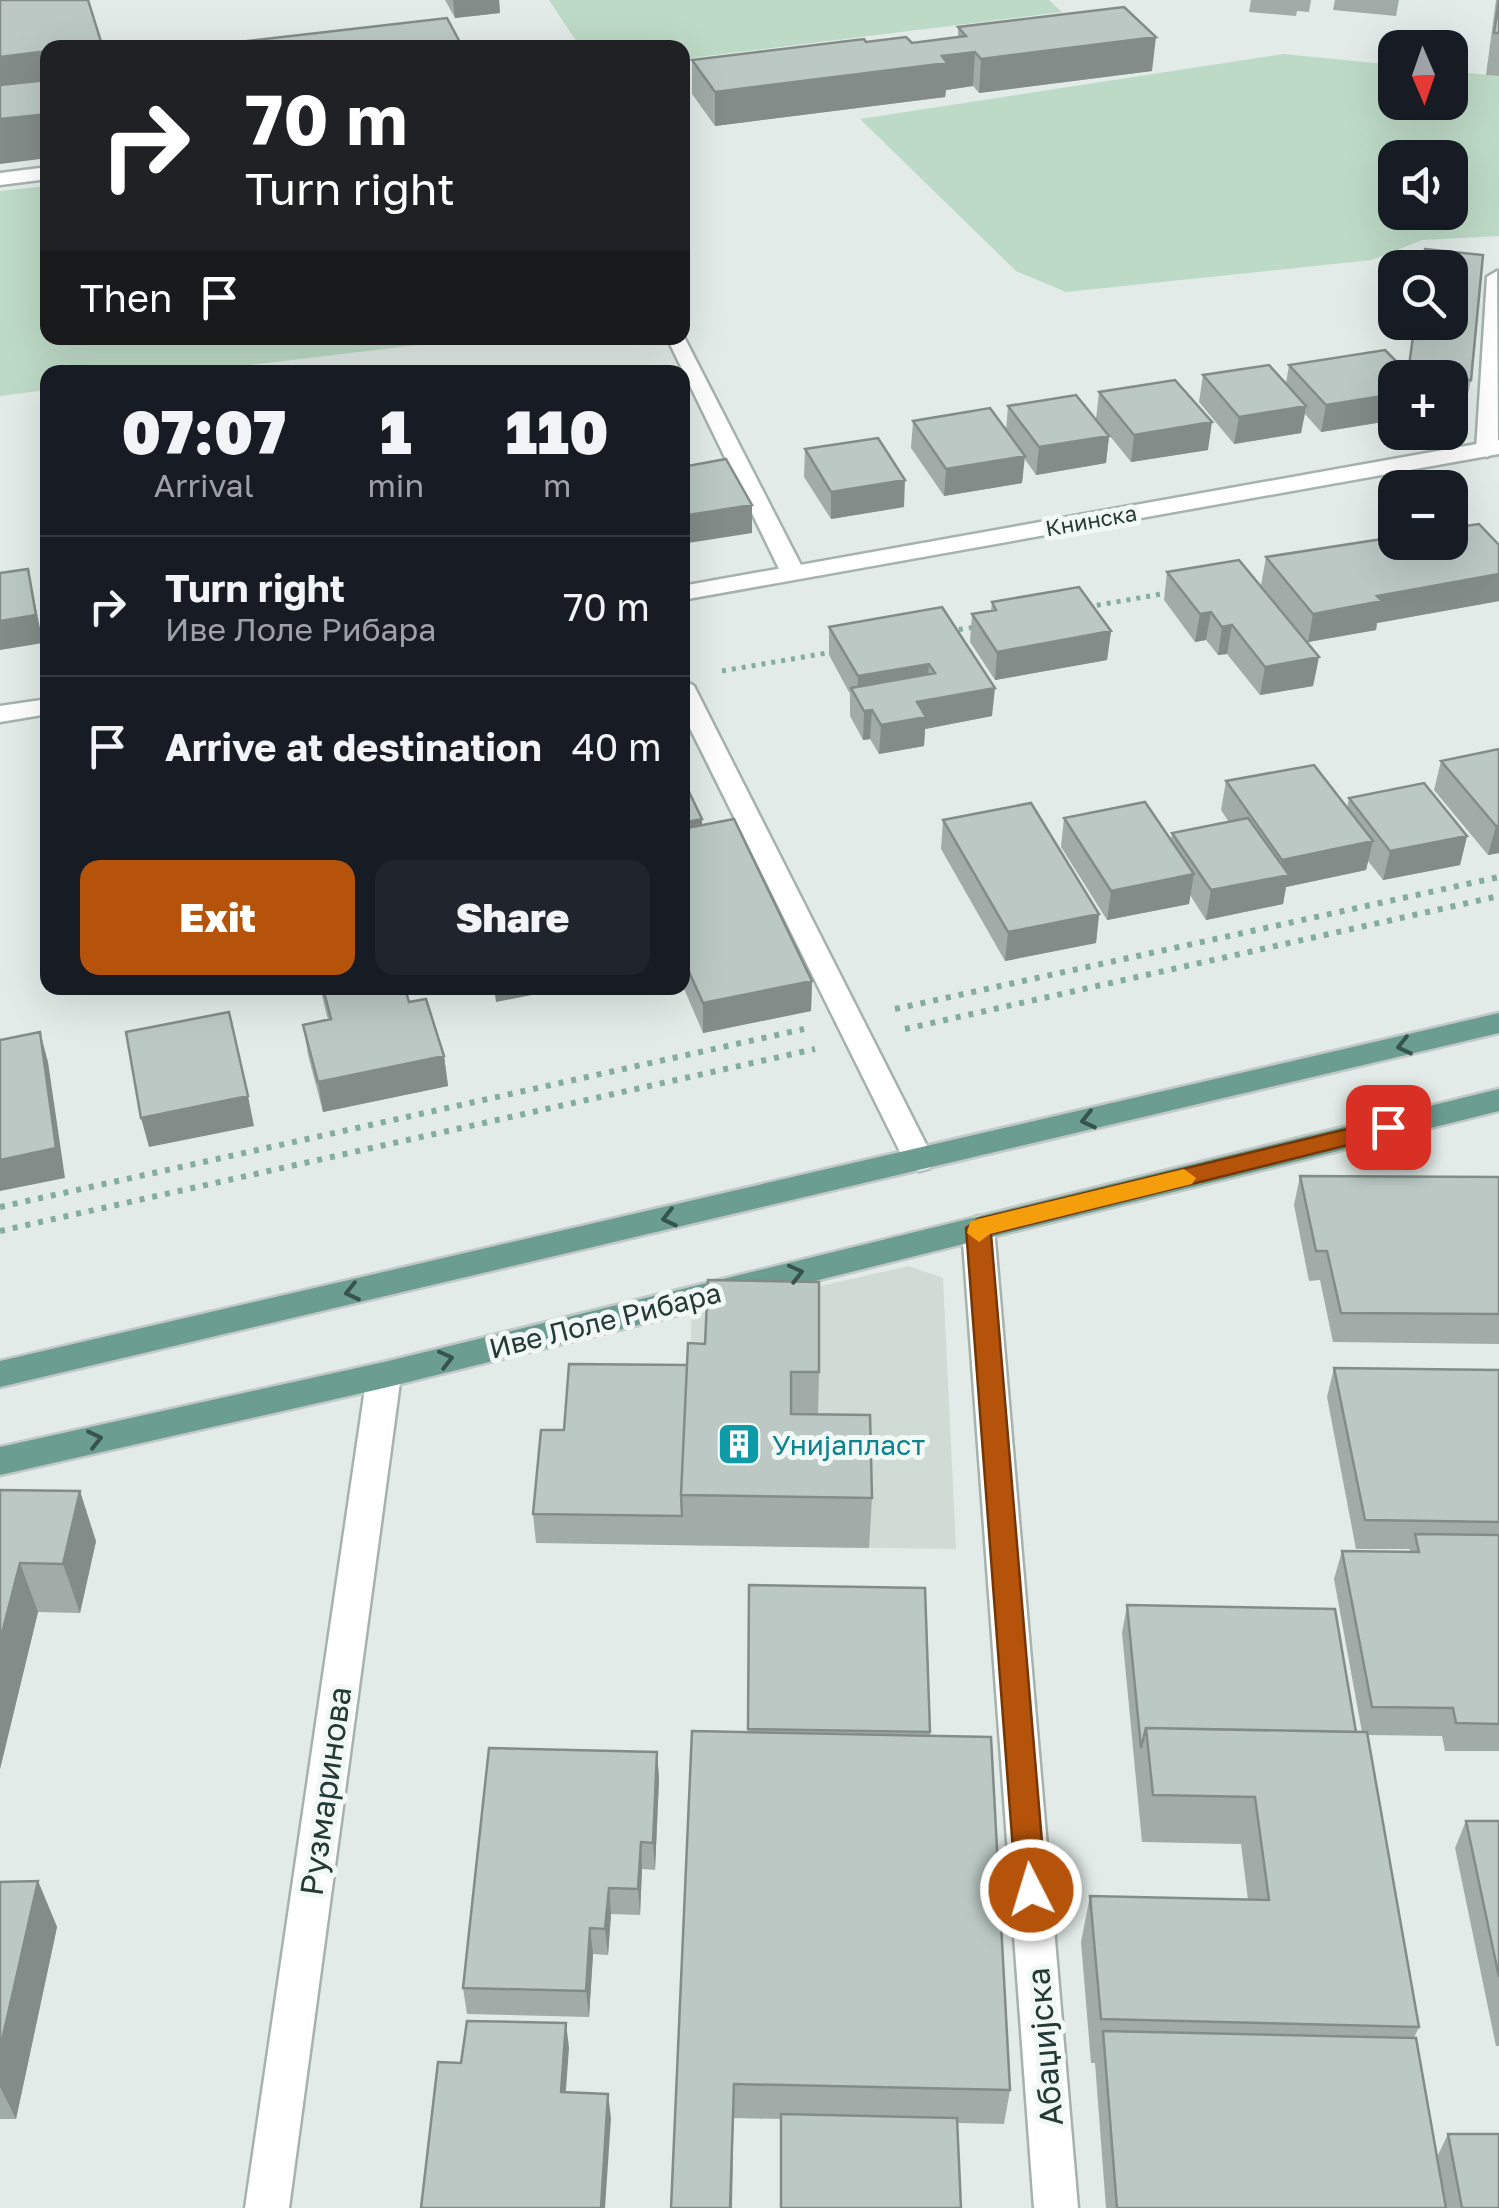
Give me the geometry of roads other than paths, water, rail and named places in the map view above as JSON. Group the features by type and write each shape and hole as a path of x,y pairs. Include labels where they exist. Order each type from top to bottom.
{"main road":[{"path":"0,1374 1499,1023"},
{"name":"Иве Лоле Рибара","path":"0,1460 384,1375 1499,1100"}],"street":[{"path":"0,179 40,174"},
{"path":"1493,448 1496,277"},
{"path":"680,345 792,573"},
{"name":"Книнска","path":"690,591 1493,448"},
{"path":"690,702 918,1160"},
{"path":"0,714 40,707"},
{"name":"Абаџијска","path":"978,1228 1056,2208"},
{"name":"Рузмаринова","path":"267,2208 384,1375"}],"place":[{"name":"Унијапласт","path":"739,1444"}]}
